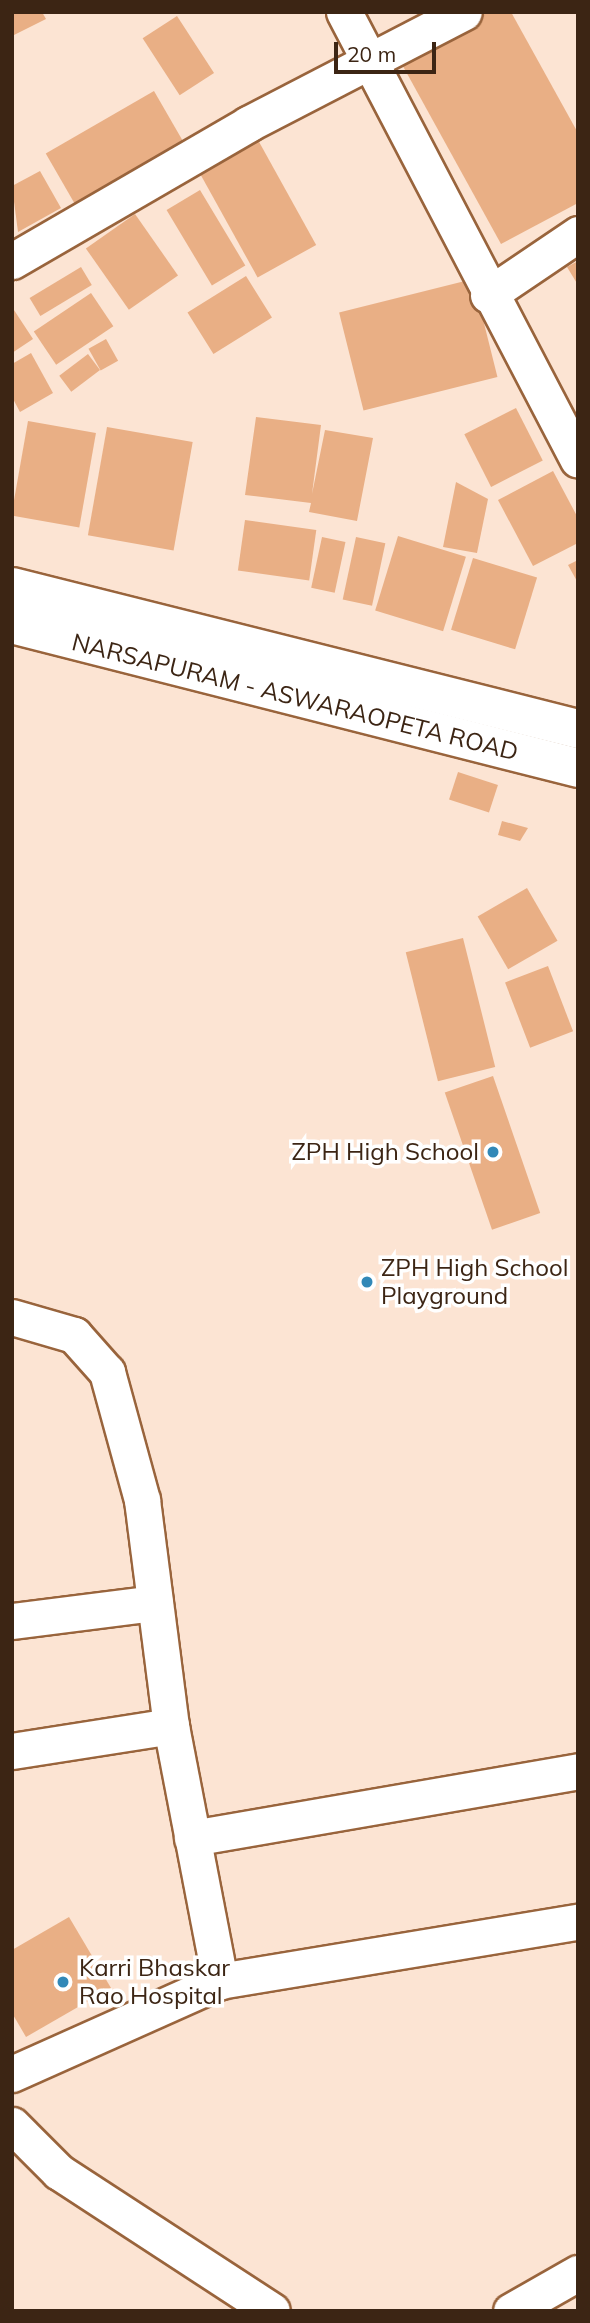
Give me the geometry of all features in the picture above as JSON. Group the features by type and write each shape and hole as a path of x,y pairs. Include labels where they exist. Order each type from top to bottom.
{"main road":[{"name":"NARSAPURAM - ASWARAOPETA ROAD","path":"12,587 578,729"},
{"name":"NARSAPURAM - ASWARAOPETA ROAD","path":"12,624 578,768"}],"street":[{"path":"344,12 488,295 578,460"},
{"path":"12,261 248,124 370,64 464,12"},
{"path":"488,295 578,234"},
{"path":"12,1317 74,1335 107,1372 142,1500 171,1726 220,1981"},
{"path":"12,1621 155,1603"},
{"path":"12,1751 171,1726"},
{"path":"192,1838 578,1771"},
{"path":"12,2074 220,1981 578,1922"},
{"path":"12,2125 59,2172 272,2311"},
{"path":"511,2311 578,2273"}],"building":[{"path":"12,12 42,12 46,19 12,36"},
{"path":"484,12 511,12 578,133 578,203 501,244 399,59"},
{"path":"177,16 214,73 180,95 143,38"},
{"path":"154,91 183,141 75,204 46,154"},
{"path":"258,140 316,245 258,277 199,172"},
{"path":"40,171 61,208 18,232 12,186"},
{"path":"200,190 245,265 212,286 167,210"},
{"path":"135,214 178,275 129,310 86,248"},
{"path":"578,261 578,285 567,267"},
{"path":"81,267 92,285 40,316 30,298"},
{"path":"246,276 272,318 213,354 187,313"},
{"path":"473,279 497,377 364,410 339,312"},
{"path":"91,293 113,326 56,365 34,332"},
{"path":"12,307 33,339 12,353"},
{"path":"106,339 118,361 101,371 89,349"},
{"path":"31,353 53,393 20,412 12,397 12,364"},
{"path":"88,354 100,370 71,392 59,376"},
{"path":"516,408 543,461 491,487 464,434"},
{"path":"256,417 321,425 312,494 325,430 373,438 357,521 309,512 311,503 245,495"},
{"path":"28,421 96,433 79,528 12,516"},
{"path":"107,427 193,442 174,550 88,535"},
{"path":"553,471 578,518 578,543 533,566 498,500"},
{"path":"456,482 488,499 477,553 443,547"},
{"path":"245,520 316,530 309,581 238,571"},
{"path":"398,536 466,557 443,631 375,611"},
{"path":"322,537 345,542 335,593 311,588"},
{"path":"356,537 385,543 372,606 343,600"},
{"path":"473,558 537,578 515,649 451,630"},
{"path":"578,560 578,583 568,565"},
{"path":"458,772 498,785 489,813 449,800"},
{"path":"502,821 528,828 520,841 498,835"},
{"path":"527,888 558,941 508,969 478,916"},
{"path":"463,938 495,1067 438,1081 406,952"},
{"path":"548,966 573,1031 530,1048 505,982"},
{"name":"ZPH High School","path":"493,1076 540,1213 492,1230 445,1093"},
{"path":"69,1917 111,1988 26,2037 12,2013 12,1950"}],"place":[{"name":"ZPH High School","path":"493,1152"},
{"name":"ZPH High School Playground","path":"367,1282"},
{"name":"Karri Bhaskar Rao Hospital","path":"63,1982"}]}
